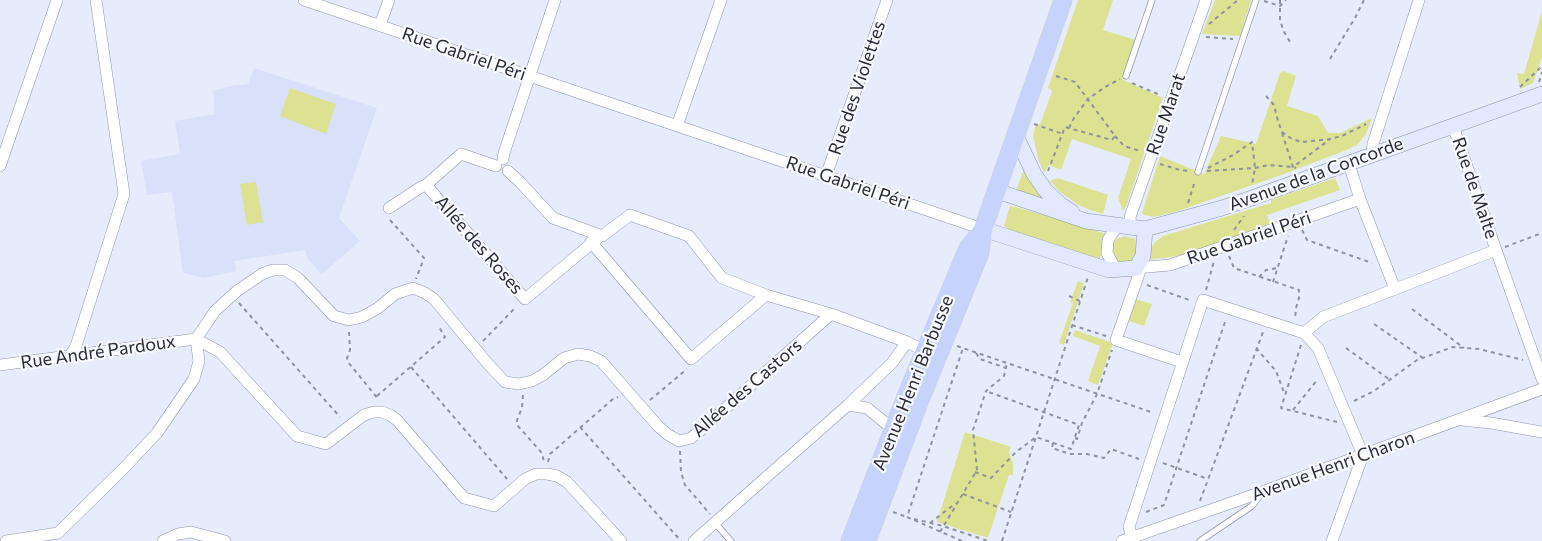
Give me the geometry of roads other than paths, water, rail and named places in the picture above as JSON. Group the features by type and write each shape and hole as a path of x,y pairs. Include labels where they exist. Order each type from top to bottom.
{"main road":[{"name":"Avenue Henri Barbusse","path":"867,541 920,400 980,253 983,229 1062,0"},
{"name":"Avenue Henri Barbusse","path":"850,541 968,248 983,229"}],"street":[{"path":"0,166 57,0"},
{"path":"70,356 76,346 124,194 96,0"},
{"name":"Rue Gabriel Péri","path":"304,0 1109,270 1138,273 1170,265 1360,199"},
{"path":"380,25 389,0"},
{"path":"555,0 497,170 501,173 508,171 553,218 597,239 691,359 766,295 831,314 907,342 925,351"},
{"path":"677,126 721,0"},
{"name":"Rue des Violettes","path":"826,176 887,0"},
{"name":"Rue Marat","path":"1116,270 1107,253 1108,240 1131,228 1130,217 1206,0"},
{"path":"1372,155 1373,144 1419,0"},
{"name":"Avenue de la Concorde","path":"997,191 1086,221 1131,228 1183,219 1249,199 1542,94"},
{"name":"Rue de Malte","path":"1453,126 1542,379"},
{"name":"Avenue de la Concorde","path":"1019,128 1034,174 1042,186 1061,205 1086,221"},
{"path":"389,208 421,186 426,185 461,154 499,162"},
{"path":"1349,164 1360,199 1395,289"},
{"name":"Allée des Roses","path":"426,185 525,299 597,239 630,215 689,236 722,278 766,295"},
{"path":"1131,228 1143,256 1116,340 1182,362"},
{"path":"1299,331 1323,317 1496,250"},
{"name":"Allée des Castors","path":"196,339 215,311 262,274 273,270 285,270 298,278 334,316 349,320 362,317 378,308 395,294 413,288 425,293 434,300 505,382 519,384 532,381 543,375 564,358 578,354 590,356 601,361 666,434 679,441 691,438 701,430 831,314"},
{"path":"1127,539 1150,460 1202,302 1230,308 1299,331 1318,348 1363,455 1332,541"},
{"path":"196,339 220,352 297,436 326,444 364,415 382,412 397,420 464,498 494,506 525,479 536,474 557,476 568,482 620,541"},
{"path":"6,541 58,533 123,470 156,433 194,380 199,361 196,339"},
{"name":"Rue André Pardoux","path":"0,365 196,339"},
{"path":"694,541 848,405 892,363 907,342"},
{"name":"Avenue Henri Charon","path":"1127,539 1262,492 1542,389"},
{"path":"848,405 867,408 894,430"},
{"path":"1460,420 1491,423 1542,432"},
{"path":"163,541 178,534 191,532 225,541"}],"lane":[{"path":"1126,76 1152,0"},
{"path":"1198,172 1256,0"},
{"path":"1200,541 1252,506 1262,492"},
{"path":"716,522 731,541"}]}
